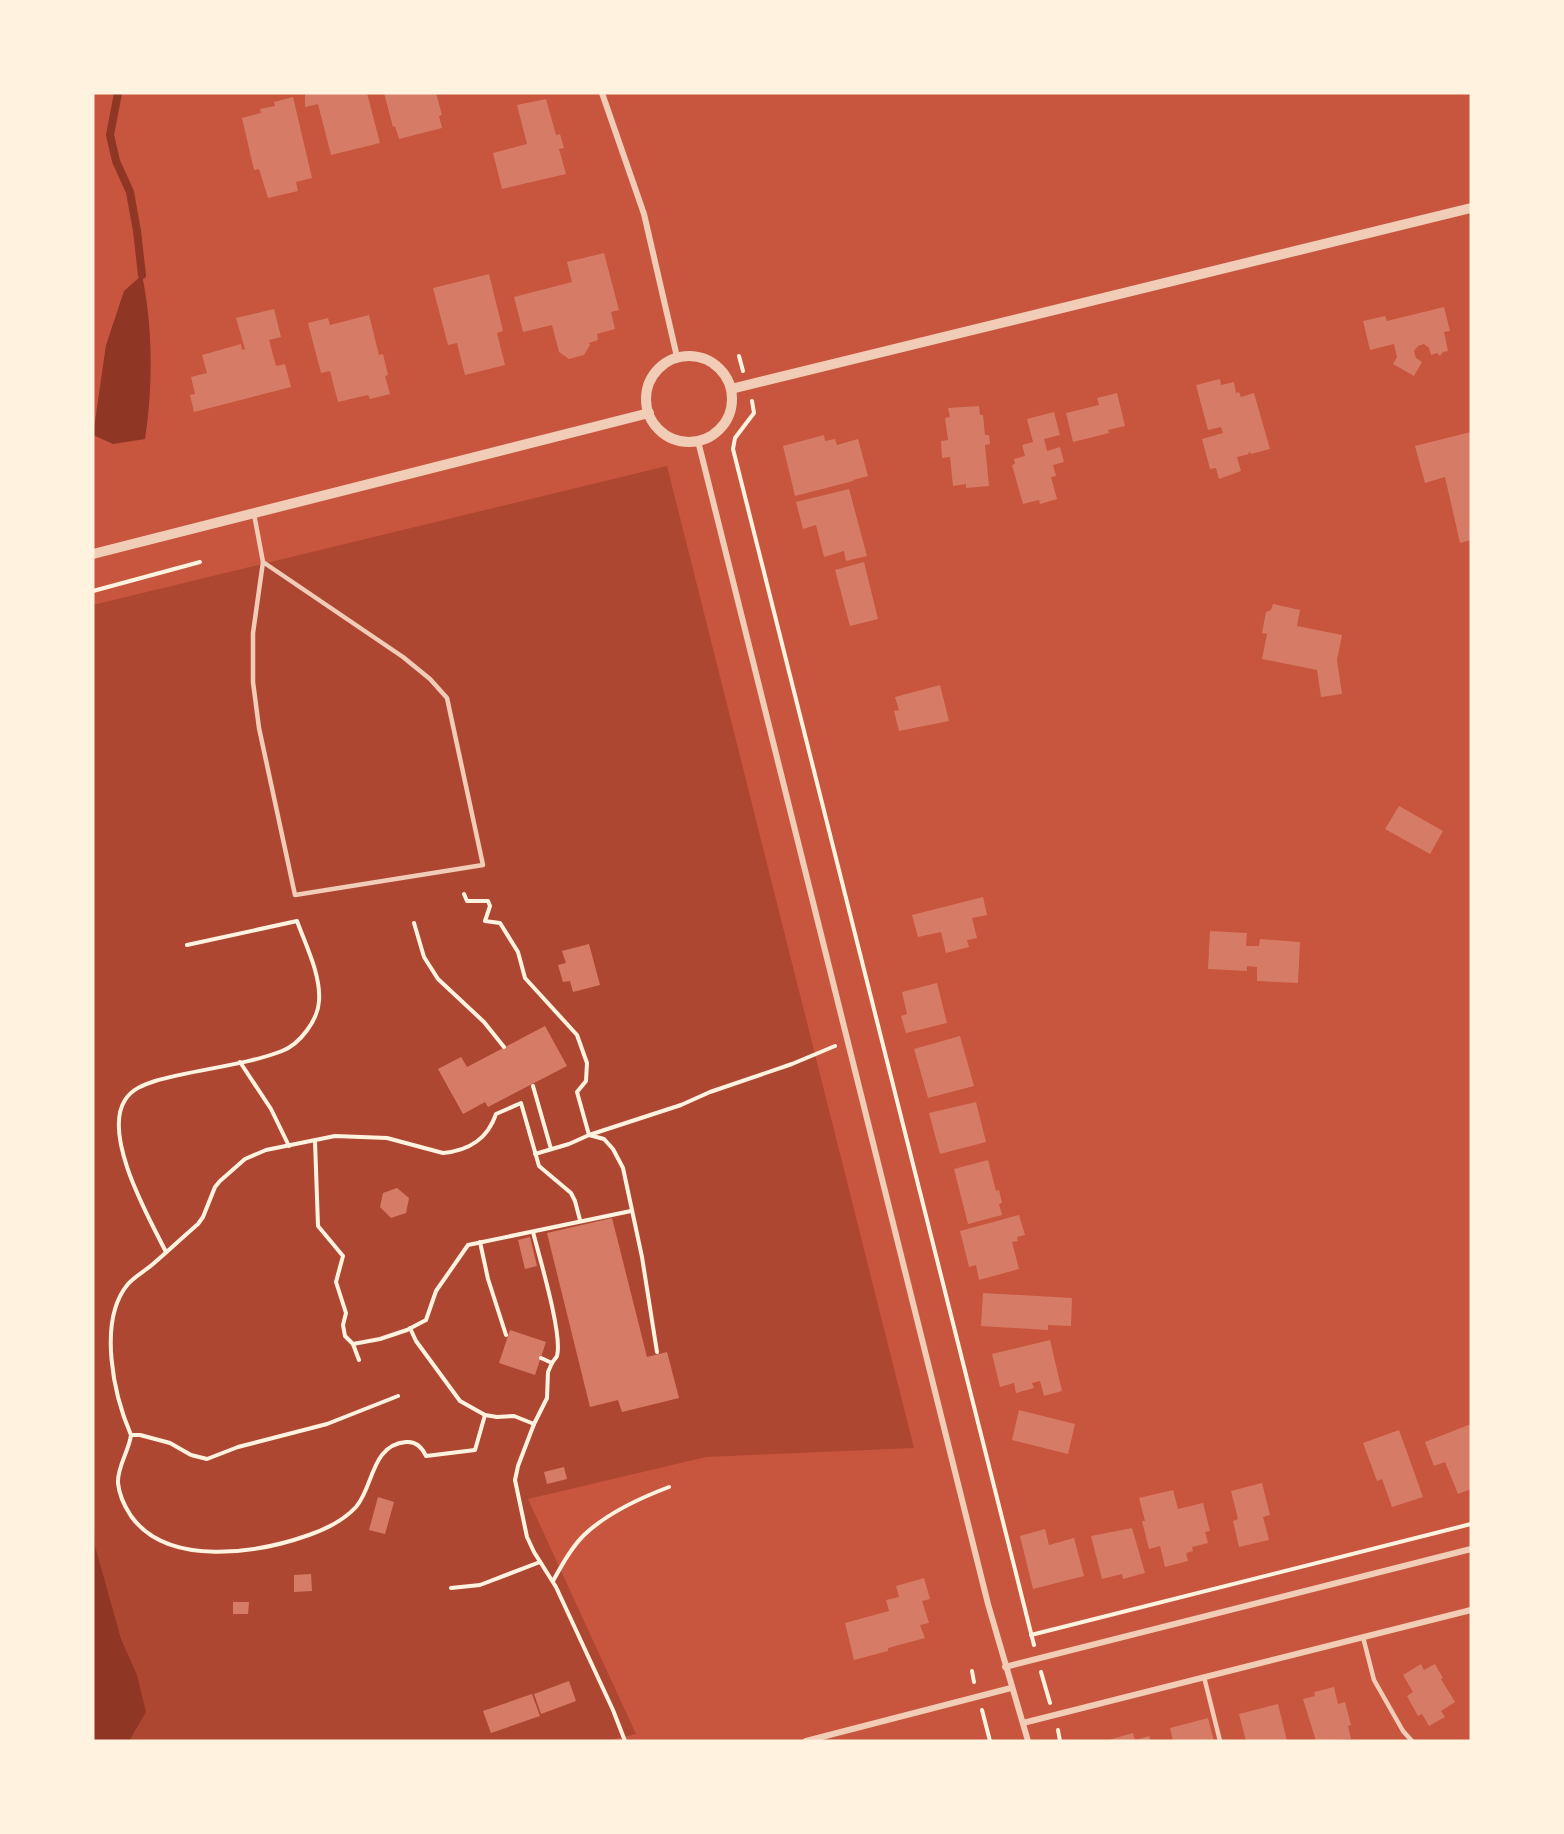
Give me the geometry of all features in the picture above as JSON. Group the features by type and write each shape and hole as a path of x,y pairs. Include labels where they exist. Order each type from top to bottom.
{"street":[{"path":"602,93 644,214 676,357"},
{"path":"731,389 1471,208"},
{"path":"676,357 699,357 710,362 719,369 731,389 728,416 710,436 698,441 674,439 663,433 654,424 646,402 646,390 650,379 657,370 676,357"},
{"path":"93,554 649,413"},
{"path":"698,441 988,1604 1028,1741"},
{"path":"1005,1667 1471,1549"},
{"path":"1023,1722 1471,1610"},
{"path":"806,1741 1011,1688"}],"lane":[{"path":"254,514 263,562 253,633 253,682 259,728 295,895 483,865 447,698 430,679 403,657 263,562"},
{"path":"1363,1637 1374,1680 1403,1731 1412,1741"},
{"path":"1204,1677 1220,1741"}],"path":[{"path":"739,356 754,413 735,438 733,449 1037,1659 1060,1741"},
{"path":"93,591 200,562"},
{"path":"464,894 467,901 488,901 490,906 485,921 500,923 518,952 525,978 577,1035 587,1063 586,1081 577,1092 590,1135"},
{"path":"166,1252 145,1210 123,1156 118,1120 123,1102 137,1088 155,1080 283,1051 306,1031 316,1016 320,1002 318,982 297,921 187,945"},
{"path":"414,923 424,957 438,979 484,1022 504,1047"},
{"path":"535,1154 681,1105 710,1092 792,1064 846,1041"},
{"path":"240,1062 271,1109 289,1146"},
{"path":"533,1086 551,1149"},
{"path":"485,1415 475,1450 426,1456 418,1444 409,1442 395,1446 381,1454 357,1505 336,1522 310,1534 274,1544 216,1551 172,1546 147,1533 129,1514 119,1489 118,1479 130,1447 131,1435 119,1404 111,1353 114,1318 122,1293 203,1217 215,1187 245,1159 266,1150 335,1136 387,1138 443,1153 452,1153 474,1144 487,1134 496,1114 521,1103 539,1166 571,1193 580,1220"},
{"path":"590,1135 604,1139 613,1149 623,1167 642,1257 657,1352"},
{"path":"315,1141 318,1226 343,1256 336,1282 346,1313 343,1325 345,1336 353,1344 359,1360"},
{"path":"353,1344 380,1339 426,1320 436,1292 468,1245 631,1211"},
{"path":"533,1232 557,1338 557,1357 548,1372 547,1398 534,1424 515,1480 527,1537 553,1581 625,1741"},
{"path":"480,1242 488,1278 506,1335"},
{"path":"410,1328 416,1341 460,1401 485,1415 497,1418 514,1416 534,1424"},
{"path":"541,1358 552,1363"},
{"path":"131,1435 140,1435 170,1443 192,1455 207,1459 238,1447 327,1424 398,1396"},
{"path":"553,1581 568,1554 584,1535 606,1518 669,1487"},
{"path":"1031,1635 1471,1524"},
{"path":"451,1588 480,1585 540,1562"}],"shaded area":[{"path":"142,275 151,357 145,439 113,444 93,435 106,345 124,291"},
{"path":"667,466 914,1448 706,1457 528,1499 636,1734 606,1741 93,1741 93,605"},
{"path":"93,1513 95,1546 121,1639 137,1675 146,1712 129,1741 93,1741"}],"building":[{"path":"305,93 367,93 380,143 331,155 318,104 305,107"},
{"path":"384,93 436,93 442,115 439,116 442,128 399,139 395,126 393,127"},
{"path":"293,97 312,178 296,182 298,191 268,198 259,169 254,170 242,118 261,113 260,109 275,106 274,102"},
{"path":"546,99 556,135 560,134 564,148 559,149 566,174 502,189 493,153 527,144 517,105"},
{"path":"604,253 619,310 611,312 615,329 597,334 598,340 589,343 584,355 569,359 559,352 552,325 523,332 514,297 572,282 567,262"},
{"path":"489,274 503,331 497,333 505,365 465,375 457,343 448,345 433,288"},
{"path":"1444,307 1450,331 1444,332 1448,351 1443,352 1440,356 1437,353 1431,355 1429,348 1424,344 1418,346 1414,351 1416,358 1422,362 1414,376 1393,364 1397,357 1394,344 1370,350 1363,321 1385,316 1387,321"},
{"path":"274,309 281,337 269,340 276,366 285,364 291,387 194,412 190,395 195,394 191,377 207,373 202,355 241,344 242,350 245,349 236,318"},
{"path":"369,315 379,355 383,354 388,375 385,376 390,394 370,399 368,395 338,402 330,371 321,373 308,323 328,318 330,325"},
{"path":"1220,379 1221,385 1234,382 1236,393 1239,392 1241,397 1254,393 1270,449 1237,457 1241,471 1219,479 1216,468 1210,469 1202,439 1223,433 1221,427 1208,430 1196,385"},
{"path":"1117,393 1125,426 1108,430 1109,433 1073,442 1066,413 1099,405 1097,398"},
{"path":"979,406 980,415 983,415 985,435 989,435 990,444 985,445 989,486 966,488 966,484 953,486 950,457 942,458 941,441 948,440 945,418 950,417 948,408"},
{"path":"1054,412 1060,435 1044,439 1047,451 1060,447 1064,462 1053,465 1056,476 1051,477 1057,499 1040,504 1039,500 1023,504 1012,465 1015,464 1014,459 1025,456 1022,445 1033,442 1027,419"},
{"path":"1471,432 1471,540 1460,543 1445,477 1425,483 1415,446"},
{"path":"824,435 825,441 835,439 837,445 858,439 868,476 795,496 783,446"},
{"path":"849,489 867,556 846,561 844,551 824,557 816,525 803,529 796,502"},
{"path":"864,562 878,619 850,626 835,570"},
{"path":"1273,604 1300,610 1297,626 1342,635 1337,660 1342,694 1321,697 1317,670 1262,659 1267,634 1262,633 1266,612 1271,610"},
{"path":"940,685 949,721 899,731 894,711 899,710 895,697"},
{"path":"1399,806 1443,831 1430,854 1385,829"},
{"path":"983,897 987,915 972,918 977,938 967,940 969,947 946,953 941,932 918,937 912,915"},
{"path":"1210,931 1247,933 1246,946 1259,946 1260,939 1300,942 1298,983 1257,981 1257,967 1247,966 1247,971 1208,969"},
{"path":"589,944 600,985 573,992 570,981 563,982 558,965 566,963 562,951"},
{"path":"937,983 947,1023 906,1033 901,1016 907,1014 902,992"},
{"path":"545,1026 567,1066 488,1107 485,1102 463,1114 438,1069 461,1057 467,1067"},
{"path":"960,1036 974,1086 928,1098 914,1049"},
{"path":"976,1102 986,1142 940,1154 929,1113"},
{"path":"988,1160 996,1191 999,1190 1002,1215 968,1224 954,1169"},
{"path":"397,1188 409,1198 406,1213 391,1218 380,1207 383,1193"},
{"path":"1019,1215 1025,1235 1017,1237 1018,1241 1012,1242 1019,1269 979,1280 976,1265 969,1267 960,1231"},
{"path":"612,1218 647,1357 667,1352 679,1398 622,1412 618,1400 590,1407 547,1233"},
{"path":"530,1237 537,1266 525,1269 518,1240"},
{"path":"983,1293 1072,1298 1071,1326 1048,1325 1048,1330 981,1326"},
{"path":"510,1330 546,1342 535,1375 499,1363"},
{"path":"1050,1340 1062,1391 1044,1396 1040,1381 1032,1383 1034,1388 1016,1393 1014,1383 1000,1387 992,1354"},
{"path":"1019,1410 1075,1424 1068,1454 1012,1440"},
{"path":"1471,1424 1471,1489 1458,1494 1445,1462 1434,1466 1425,1442"},
{"path":"1399,1430 1423,1497 1392,1507 1382,1479 1377,1481 1363,1443"},
{"path":"564,1467 567,1479 547,1484 544,1472"},
{"path":"1262,1483 1270,1515 1263,1517 1269,1540 1239,1547 1233,1521 1238,1519 1231,1491"},
{"path":"1173,1490 1178,1509 1203,1503 1210,1531 1205,1532 1208,1543 1192,1547 1193,1551 1186,1553 1188,1561 1165,1567 1160,1546 1149,1549 1139,1498"},
{"path":"378,1497 394,1502 385,1534 369,1530"},
{"path":"1132,1528 1145,1573 1123,1579 1122,1574 1102,1579 1091,1536"},
{"path":"1045,1529 1049,1545 1074,1538 1084,1576 1033,1589 1020,1536"},
{"path":"311,1574 312,1591 294,1592 294,1575"},
{"path":"924,1578 930,1599 922,1601 929,1623 920,1625 925,1638 854,1660 845,1623 889,1611 886,1600 899,1597 896,1586"},
{"path":"233,1602 249,1602 248,1614 233,1614"},
{"path":"1421,1664 1424,1670 1435,1664 1455,1702 1441,1711 1445,1717 1429,1726 1422,1714 1418,1716 1407,1696 1413,1692 1403,1675"},
{"path":"569,1681 576,1701 541,1714 534,1694"},
{"path":"1334,1687 1338,1704 1345,1702 1351,1725 1348,1726 1351,1739 1316,1741 1303,1699 1315,1696 1314,1692"},
{"path":"532,1694 540,1716 491,1733 483,1711"},
{"path":"1278,1704 1287,1741 1246,1741 1239,1714"},
{"path":"1208,1718 1214,1741 1173,1741 1170,1728"},
{"path":"1133,1733 1135,1740 1149,1736 1151,1741 1105,1741"}],"waterway":[{"path":"118,93 110,135 116,161 130,192 142,275"}]}
